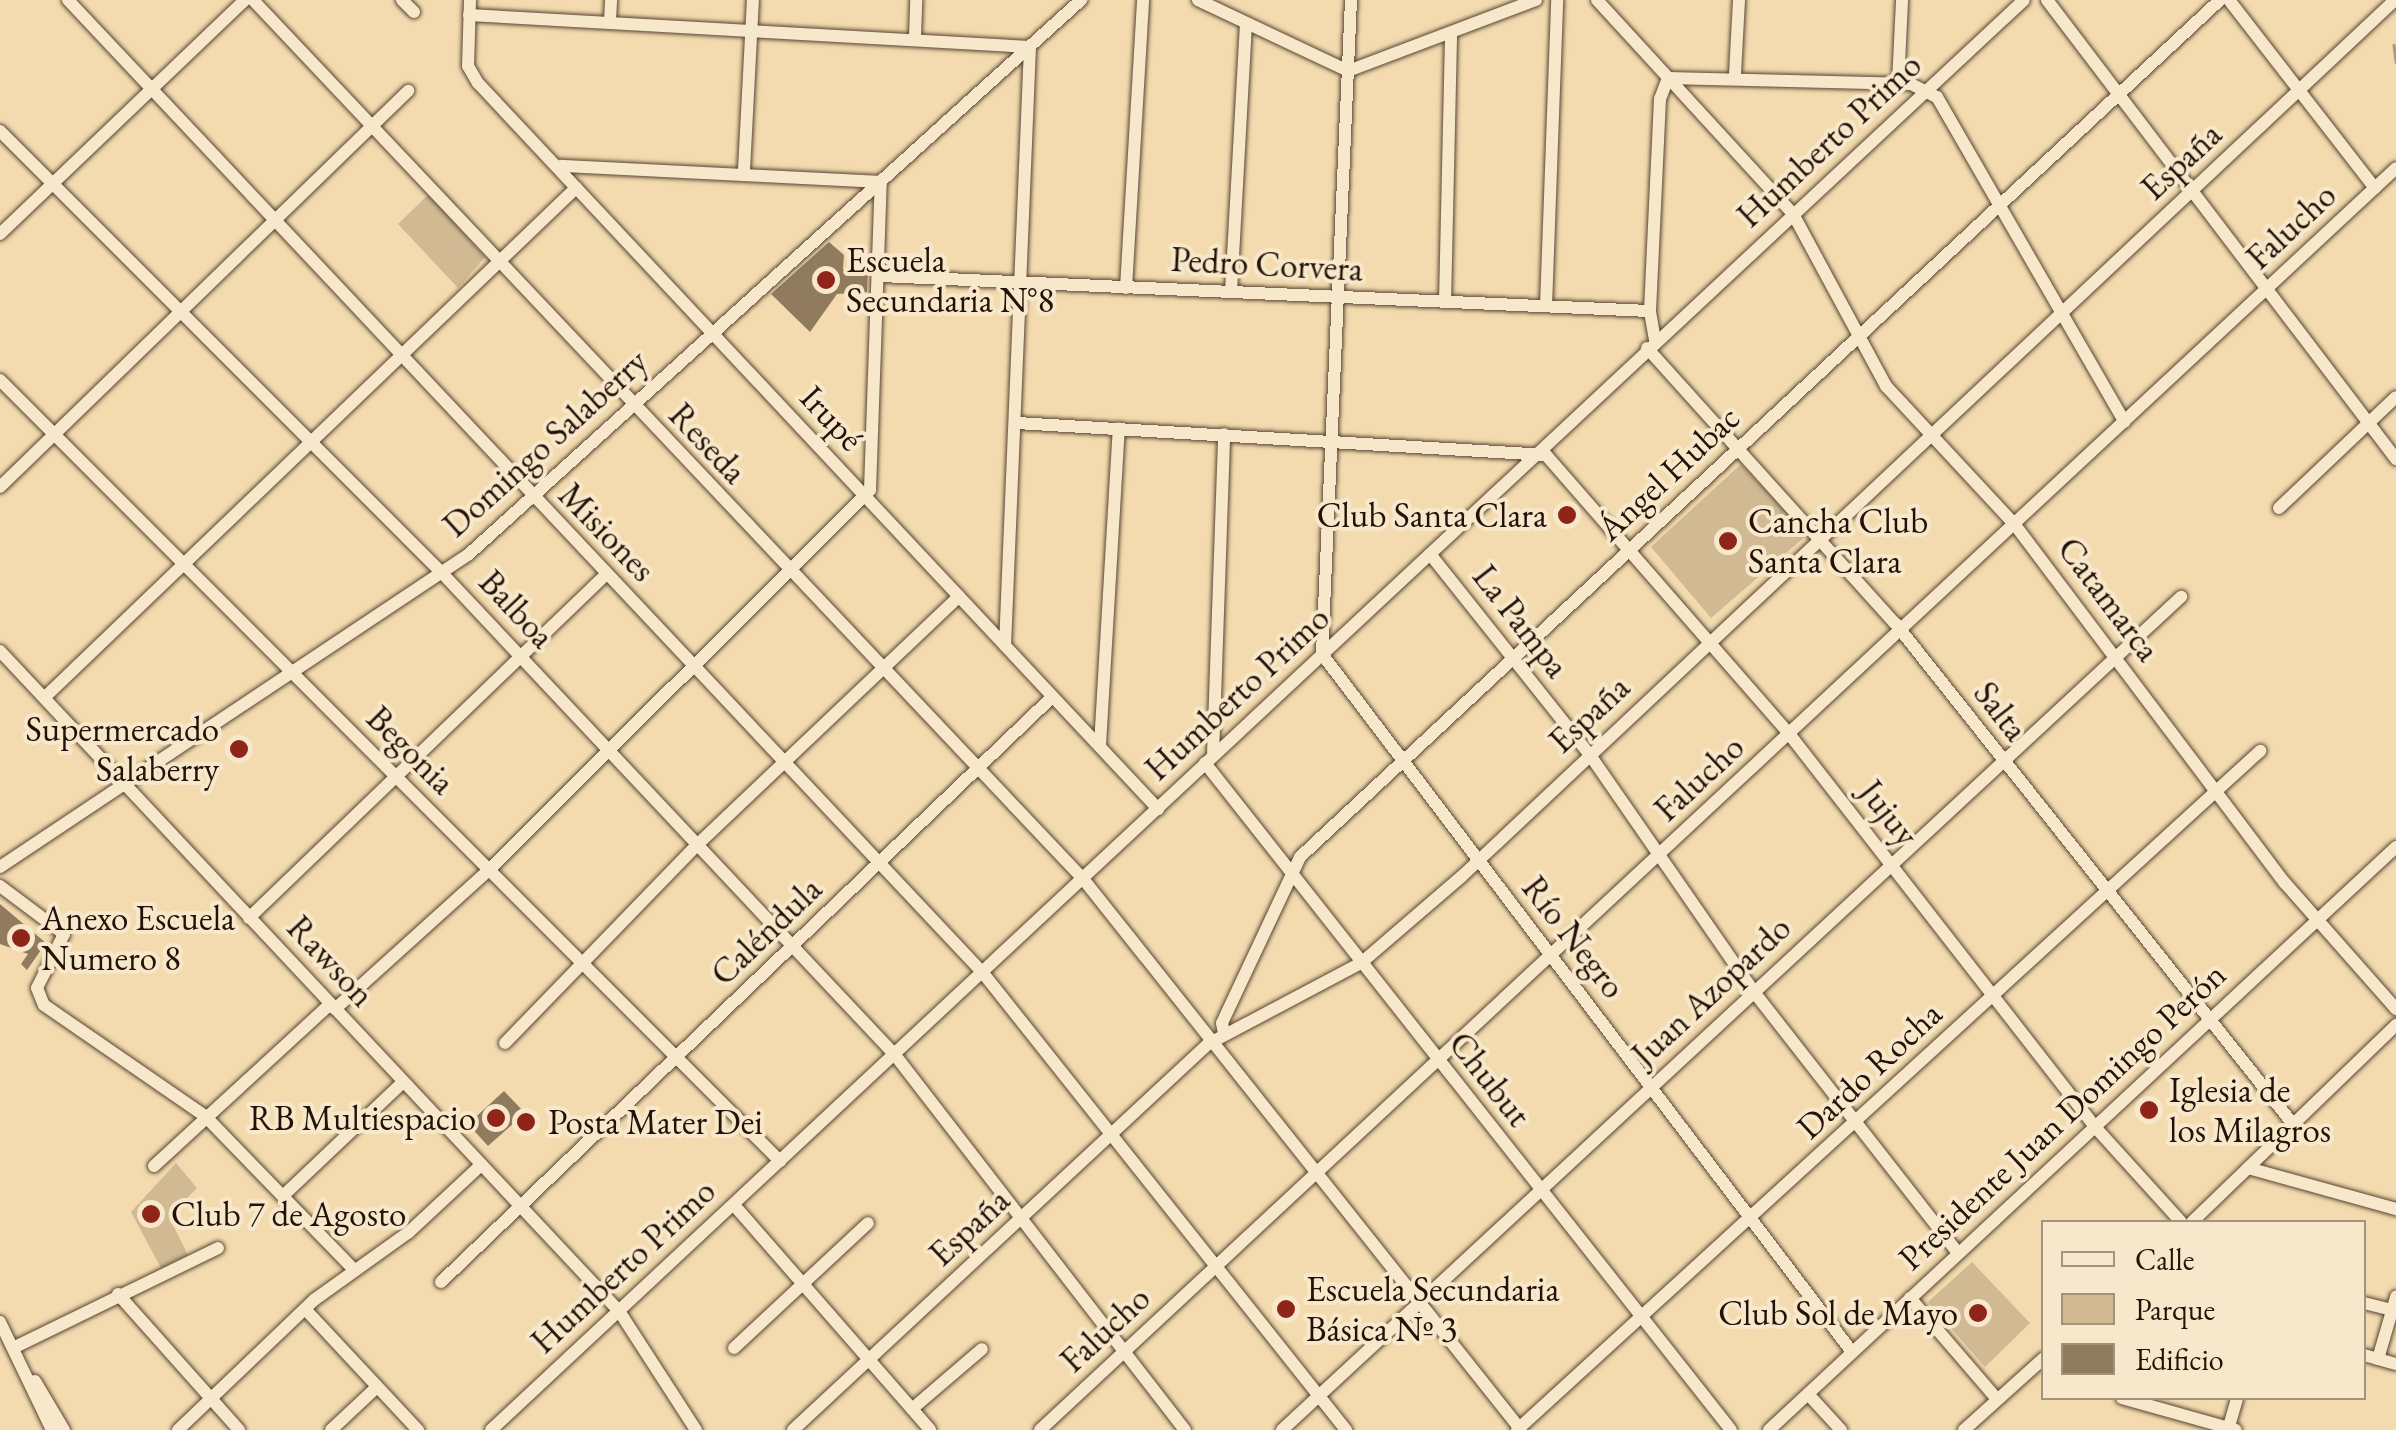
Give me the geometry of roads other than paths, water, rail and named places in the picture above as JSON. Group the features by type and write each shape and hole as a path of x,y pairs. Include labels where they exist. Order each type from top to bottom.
{"street":[{"name":"Misiones","path":"68,0 983,972 1346,1430"},
{"path":"0,234 245,0"},
{"name":"Reseda","path":"253,0 633,407 1084,880 1219,1038 1318,1174 1519,1429"},
{"path":"402,0 414,12"},
{"path":"470,0 470,16 915,36 1030,47 1024,282 1006,645"},
{"path":"610,21 611,0"},
{"path":"744,170 753,0"},
{"path":"915,36 916,0"},
{"name":"Domingo Salaberry","path":"0,868 442,573 534,499 1081,0"},
{"path":"1126,288 1143,0"},
{"path":"1198,0 1348,70 1536,0"},
{"path":"1322,654 1334,298 1351,0"},
{"path":"1546,306 1557,0"},
{"name":"Catamarca","path":"1596,0 1793,214 1857,339 1930,437 2015,525 2214,791 2318,921 2396,1009"},
{"path":"1735,74 1739,0"},
{"path":"1898,82 1902,0"},
{"name":"Humberto Primo","path":"491,1430 2024,0"},
{"path":"2047,0 2396,458"},
{"name":"Ángel Hubac","path":"1219,1038 1290,871 1512,657 2220,0"},
{"path":"2229,0 2375,188"},
{"name":"España","path":"794,1430 1219,1038 1361,963 1477,861 2395,0"},
{"name":"Irupé","path":"470,16 468,66 576,188 1158,809"},
{"path":"1231,292 1246,24"},
{"path":"1444,302 1451,33"},
{"path":"1651,344 1660,99 1668,78 1735,74 1898,82 1927,90 2001,205 2124,422"},
{"path":"0,488 408,91"},
{"name":"Balboa","path":"0,130 442,573 895,1055 1185,1430"},
{"path":"154,1166 205,1116 489,870 866,499 881,276 881,182 744,170 560,166"},
{"name":"Falucho","path":"1040,1430 2396,168"},
{"path":"45,697 399,352 576,188"},
{"name":"Pedro Corvera","path":"881,276 1650,311"},
{"name":"Salta","path":"1651,344 1738,450 1901,631 2207,1023 2293,1124"},
{"name":"Begonia","path":"0,380 780,1161"},
{"path":"2279,508 2396,397"},
{"path":"1017,423 1540,451"},
{"path":"1100,745 1119,429"},
{"path":"1209,759 1224,434"},
{"name":"Jujuy","path":"1540,451 1631,549 1790,735 2095,1127 2179,1220"},
{"name":"La Pampa","path":"1430,554 1590,755 1754,992 1958,1252"},
{"path":"248,918 398,780 606,575"},
{"path":"505,1043 697,845 959,596"},
{"name":"Juan Azopardo","path":"1282,1430 2182,597"},
{"name":"Rawson","path":"0,652 618,1311 696,1430"},
{"name":"Río Negro","path":"1322,654 1400,764 1852,1352"},
{"name":"Caléndula","path":"441,1282 1052,697"},
{"name":"Dardo Rocha","path":"1519,1429 2260,751"},
{"name":"Chubut","path":"1209,759 1290,871 1538,1191 1730,1430"},
{"name":"Presidente Juan Domingo Perón","path":"1769,1430 2396,847"},
{"path":"0,886 64,934 37,988 44,1005 205,1116 285,1194 354,1270"},
{"path":"2194,1220 2396,1025"},
{"path":"285,1194 403,1082"},
{"path":"178,1430 305,1309 481,1165"},
{"path":"2248,1168 2396,1208"},
{"path":"734,1205 930,1430"},
{"path":"734,1348 868,1223"},
{"path":"13,1348 218,1248"},
{"path":"118,1294 239,1430"},
{"path":"1910,1298 1997,1399"},
{"path":"2366,1302 2394,1304 2371,1357 2396,1364"},
{"path":"305,1309 418,1430"},
{"path":"1,1327 54,1428"},
{"path":"912,1409 982,1349"},
{"path":"1964,1430 2040,1367"},
{"path":"331,1430 377,1387"},
{"path":"1808,1394 1841,1430"},
{"path":"2129,1400 2231,1429 2238,1400"}],"waterway":[{"path":"2394,45 2396,62"}],"place":[{"name":"Escuela Secundaria N°8","path":"826,280"},
{"name":"Club Santa Clara","path":"1567,515"},
{"name":"Cancha Club Santa Clara","path":"1728,541"},
{"name":"Supermercado Salaberry","path":"239,749"},
{"name":"Anexo Escuela Numero 8","path":"21,938"},
{"name":"Iglesia de los Milagros","path":"2149,1110"},
{"name":"RB Multiespacio","path":"496,1118"},
{"name":"Posta Mater Dei","path":"526,1122"},
{"name":"Club 7 de Agosto","path":"151,1214"},
{"name":"Escuela Secundaria Básica Nº 3","path":"1286,1309"},
{"name":"Club Sol de Mayo","path":"1978,1313"}]}
